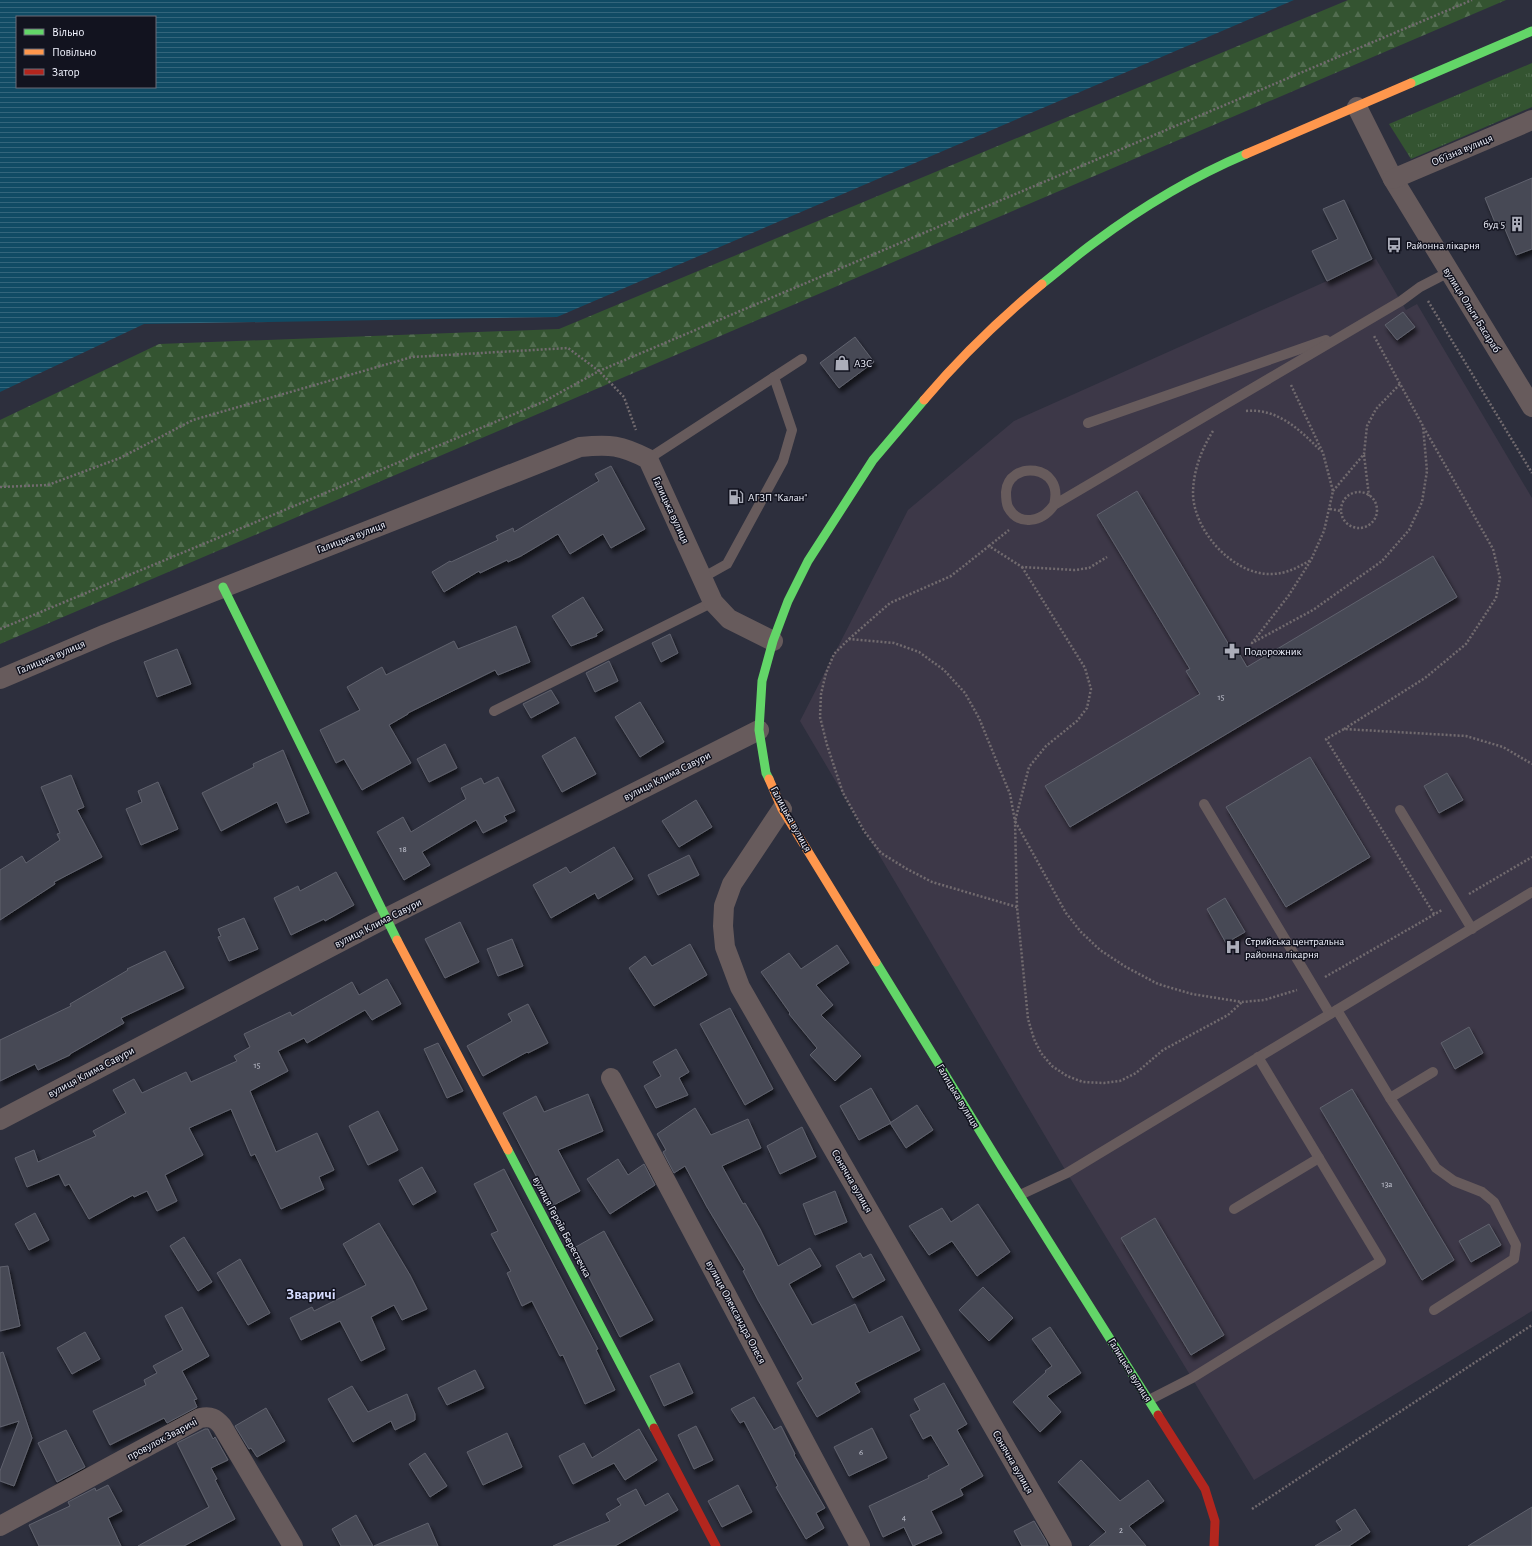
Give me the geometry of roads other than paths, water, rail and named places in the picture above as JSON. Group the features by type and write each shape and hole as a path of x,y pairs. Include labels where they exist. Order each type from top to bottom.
{"main road":[{"path":"773,641 788,601 808,561 873,460 942,379 1021,302 1094,242 1155,200 1215,167 1532,31"},
{"name":"вулиця Героїв Берестечка","path":"223,587 386,918 716,1546"},
{"name":"Галицька вулиця","path":"773,641 762,681 759,730 766,773 782,809 1020,1195 1205,1489 1215,1521 1214,1546"}],"street":[{"name":"вулиця Ольги Басараб","path":"1357,107 1393,179 1532,407"},
{"name":"Обʼїзна вулиця","path":"1393,179 1532,120"},
{"name":"Галицька вулиця","path":"0,679 223,587 580,447 604,445 628,449 648,459 713,602 729,619 773,641"},
{"name":"вулиця Клима Савури","path":"0,1120 386,918 759,730"},
{"name":"Сонячна вулиця","path":"782,809 732,884 724,906 723,926 725,947 740,987 1062,1546"},
{"name":"вулиця Олександра Олеся","path":"611,1078 860,1546"},
{"name":"провулок Зваричі","path":"0,1526 200,1418 209,1416 216,1419 222,1426 293,1546"}],"lane":[{"path":"1054,505 1056,496 1055,487 1050,479 1043,473 1034,470 1025,470 1010,480 1006,489 1008,507 1014,514 1022,519 1032,520 1040,518 1048,513 1054,505 1401,301 1420,287 1449,272"},
{"path":"1088,423 1348,332"},
{"path":"648,459 802,359"},
{"path":"702,578 727,564 783,461 792,430 774,377"},
{"path":"494,711 713,602"},
{"path":"1204,804 1313,985 1334,1012 1436,1168 1454,1181 1482,1192 1494,1202 1516,1245 1514,1259 1434,1310"},
{"path":"1400,810 1472,929"},
{"path":"1020,1195 1067,1173 1532,892"},
{"path":"1149,1400 1192,1378 1381,1261 1258,1057"},
{"path":"1390,1098 1433,1072"},
{"path":"1234,1209 1319,1158"}],"water":[{"path":"0,0 1294,0 557,317 144,324 0,392"}],"place":[{"name":"буд 5","path":"1517,224"},
{"name":"Районна лікарня","path":"1394,245"},
{"name":"АЗС","path":"842,363"},
{"name":"АГЗП \"Калан\"","path":"736,497"},
{"name":"Подорожник","path":"1232,651"},
{"name":"Стрийська центральна районна лікарня","path":"1233,947"}],"district":[{"name":"Зваричі","path":"311,1294"}]}
